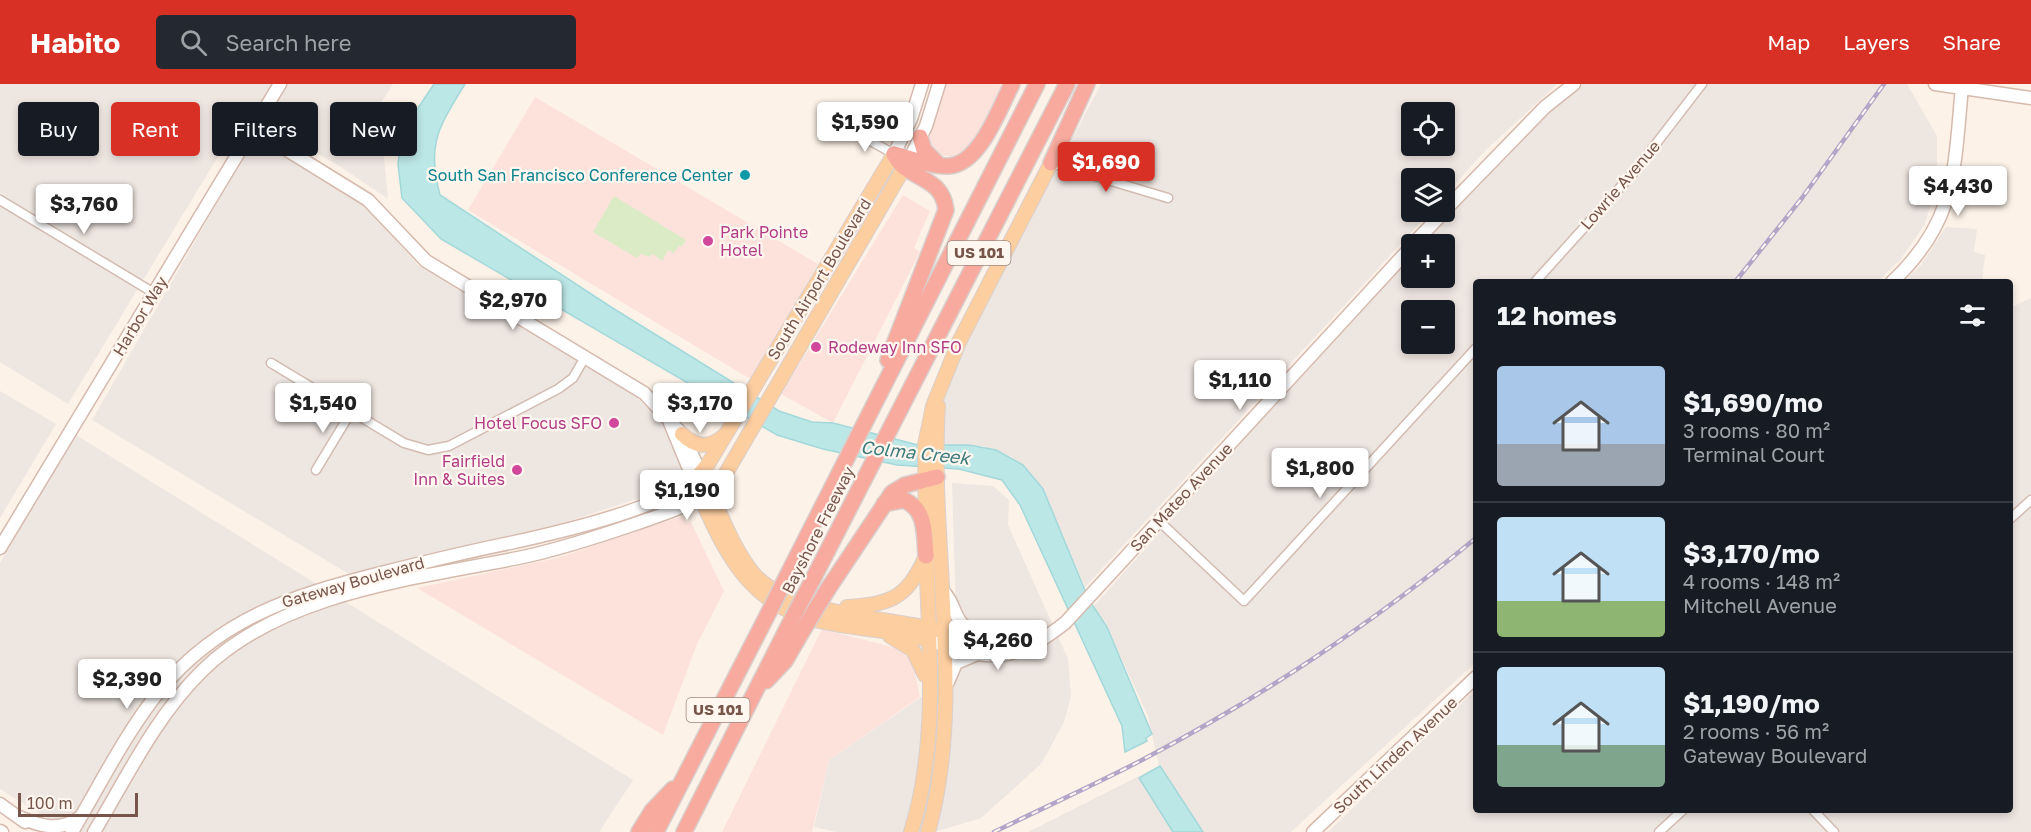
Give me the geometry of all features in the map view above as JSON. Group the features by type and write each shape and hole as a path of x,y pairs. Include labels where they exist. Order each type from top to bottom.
{"highway":[{"path":"907,163 961,164 974,153 1012,84"},
{"name":"Bayshore Freeway","path":"662,808 684,778 1037,84"},
{"name":"Bayshore Freeway","path":"799,622 812,581 1067,84"},
{"path":"1051,163 1087,84"},
{"path":"920,137 924,150 939,165"},
{"path":"868,417 906,307 946,210 942,193 937,187 894,154"},
{"path":"799,622 828,589 884,504 898,488 931,475"},
{"path":"884,504 904,500 916,507 922,519 926,556"},
{"name":"US 101","path":"686,828 756,692 785,661 799,622"},
{"path":"639,832 662,808"},
{"path":"656,832 662,808"}],"main road":[{"name":"Harbor Way","path":"269,102 280,84"},
{"name":"South Airport Boulevard","path":"698,477 894,154 911,119 922,84"},
{"name":"South Airport Boulevard","path":"706,495 722,480 907,163 920,137 939,84"},
{"name":"San Mateo Avenue","path":"1455,200 1538,114 1574,84"},
{"path":"1935,84 1962,85 2031,98"},
{"path":"1895,279 1923,249 1943,214 1950,193 1962,85"},
{"name":"Harbor Way","path":"0,548 237,156"},
{"path":"297,156 368,200 426,261 644,393 682,434 696,445 705,446 728,430"},
{"path":"911,832 925,768 928,701 926,556 931,445 939,389 959,342 1051,163"},
{"name":"San Mateo Avenue","path":"1422,234 1434,222"},
{"name":"San Mateo Avenue","path":"943,638 976,655 1018,653 1037,644 1070,618 1401,257"},
{"path":"667,416 698,477 735,567 762,595 800,616 871,629 928,633"},
{"path":"682,434 698,477"},
{"path":"928,832 941,770 945,692 943,591 931,475"},
{"name":"Gateway Boulevard","path":"72,832 137,723 162,689 203,648 251,615 315,590 574,527 664,498 698,477"},
{"path":"706,495 744,560 764,584 790,599 943,638 996,641 1034,635 1043,638"},
{"name":"Gateway Boulevard","path":"94,832 155,729 184,690 218,657 259,628 319,603 418,578 581,542 681,508 706,495"},
{"path":"825,608 876,604 898,597 912,583 926,556"},
{"path":"943,591 949,597 954,615 961,624 976,634 996,641"},
{"path":"871,629 898,640 914,652 924,673 928,701"},
{"path":"945,692 956,663 976,655"},
{"name":"South Linden Avenue","path":"1313,832 1473,680"},
{"path":"0,804 37,832"},
{"path":"19,817 40,826 58,827 71,824 86,809"}],"street":[{"name":"Lowrie Avenue","path":"1538,279 1635,171 1702,84"},
{"path":"849,129 894,154"},
{"path":"1051,163 1168,198"},
{"path":"0,200 154,293"},
{"path":"1159,521 1244,601 1473,351"},
{"path":"271,363 404,444 428,450 440,449 558,389 573,378 585,357"},
{"path":"316,470 351,412"},
{"path":"2013,516 2031,500"},
{"path":"1659,832 1680,813"},
{"path":"1816,813 1833,832"}],"shaded area":[{"path":"0,84 393,84 382,102 330,102 330,156 384,156 388,199 318,154 318,102 212,102 212,156 218,156 68,404 0,362"},
{"path":"945,84 998,84 1004,87 972,145 954,157 939,155 930,147 927,139"},
{"path":"1101,84 1557,84 1484,152 1455,184 1455,168 1401,168 1401,222 1421,222 1410,234 1401,234 1401,244 1085,587 1043,489 1023,465 1010,456 983,446 940,445 945,389 970,334"},
{"path":"1583,84 1907,84 1937,136 1937,181 1925,224 1900,260 1880,279 1473,279 1473,665 1291,832 1028,832 1159,766 1148,716 1107,627 1092,608 1401,265 1401,288 1455,288 1455,234 1430,234 1441,222 1455,222 1455,208 1547,112"},
{"path":"535,97 818,264 752,378 468,210"},
{"path":"244,156 283,156 359,200 419,266 629,389 657,418 711,440 679,485 560,524 349,574 92,420"},
{"path":"903,195 930,211 914,248 920,252 833,423 781,394"},
{"path":"1946,227 1977,229 1974,252 1985,255 1982,279 1906,279 1921,265"},
{"path":"2031,298 2031,832 1328,832 1473,692 1473,813 2013,813 2013,307"},
{"path":"0,391 56,424 0,518"},
{"path":"76,435 633,780 599,832 70,832 0,789 0,563"},
{"path":"952,483 993,486 1009,500 1008,525 1068,659 1071,696 1064,722 1042,763 981,818 934,832 836,832 814,827 829,760 958,672"},
{"path":"683,516 687,523 691,522 724,591 697,644 663,735 417,588 557,558"},
{"path":"822,629 900,649 913,663 920,697 829,760 812,832 722,832"}],"green space":[{"path":"614,196 686,240 682,247 679,246 674,253 668,250 662,261 653,254 649,257 641,254 637,258 593,232"}],"water":[{"name":"Colma Creek","path":"434,84 465,84 442,125 435,149 434,162 440,195 611,307 779,411 812,422 833,423 918,445 969,445 996,450 1023,465 1043,489 1089,600 1107,627 1152,734 1146,738 1147,741 1125,752 1122,726 1020,505 1002,480 959,469 897,465 823,449 777,435 441,239 402,198 399,156 417,156 417,110"},
{"path":"1160,766 1203,832 1173,832 1139,778"}],"railway":[{"path":"1737,279 1802,198 1884,84"},
{"path":"994,832 1142,760 1272,685 1315,658 1397,600 1473,540"}],"place":[{"name":"South San Francisco Conference Center","path":"745,175"},
{"name":"Park Pointe Hotel","path":"708,241"},
{"name":"Rodeway Inn SFO","path":"816,347"},
{"name":"Hotel Focus SFO","path":"614,423"},
{"name":"Fairfield Inn & Suites","path":"517,470"}]}
